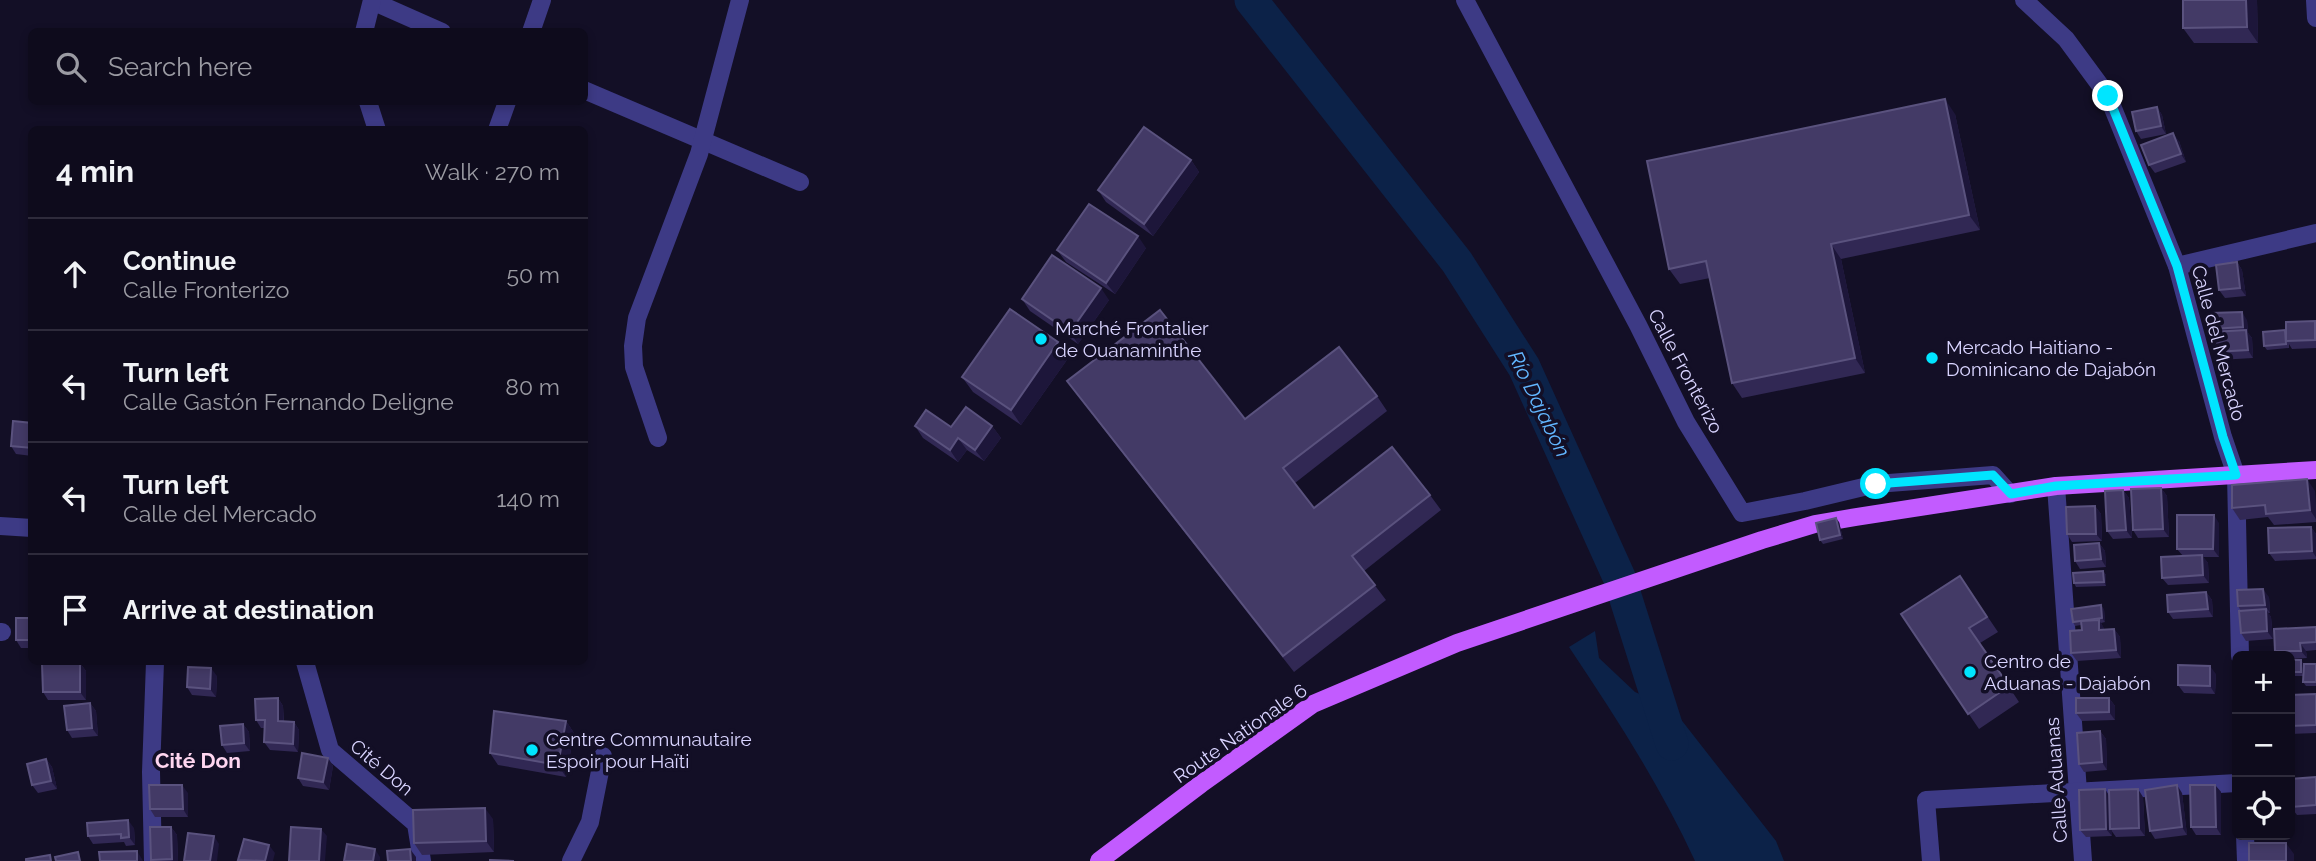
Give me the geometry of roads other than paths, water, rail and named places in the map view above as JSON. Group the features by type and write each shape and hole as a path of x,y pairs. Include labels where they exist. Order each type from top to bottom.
{"main road":[{"name":"Route Nationale 6","path":"1099,861 1313,704 1457,643 1788,532 1856,517 2056,486 2316,470"}],"street":[{"path":"365,28 372,0 433,28"},
{"path":"532,28 542,0"},
{"path":"658,438 634,367 633,346 637,318 703,139 740,0"},
{"name":"Calle Fronterizo","path":"1465,0 1638,325 1686,422 1742,513 1876,484 1993,475 2011,494"},
{"name":"Calle del Mercado","path":"2024,0 2066,38 2108,96 2177,266 2223,437 2236,475 2241,651"},
{"path":"2315,0 2316,18"},
{"path":"588,92 800,182"},
{"path":"369,105 376,126"},
{"path":"498,126 506,105"},
{"path":"2177,266 2316,233"},
{"name":"Calle Aduanas","path":"2056,486 2083,861"},
{"path":"0,526 28,528"},
{"path":"153,861 151,772 155,665"},
{"name":"Cité Don","path":"306,665 330,750 416,824 422,861"},
{"path":"571,861 590,822 603,756"},
{"path":"1931,861 1926,800 2232,783"},
{"path":"2245,840 2246,861"}],"water":[{"path":"1595,631 1599,658 1635,692 1672,708 1776,841 1784,861 1695,861 1652,778 1569,647"}],"waterway":[{"name":"Río Dajabón","path":"1251,0 1457,262 1524,367 1619,577 1672,744"}],"place":[{"name":"Marché Frontalier de Ouanaminthe","path":"1041,339"},
{"name":"Mercado Haitiano - Dominicano de Dajabón","path":"1932,358"},
{"name":"Centro de Aduanas - Dajabón","path":"1970,672"},
{"name":"Centre Communautaire Espoir pour Haïti","path":"532,750"}],"district":[{"name":"Cité Don","path":"198,761"}]}
